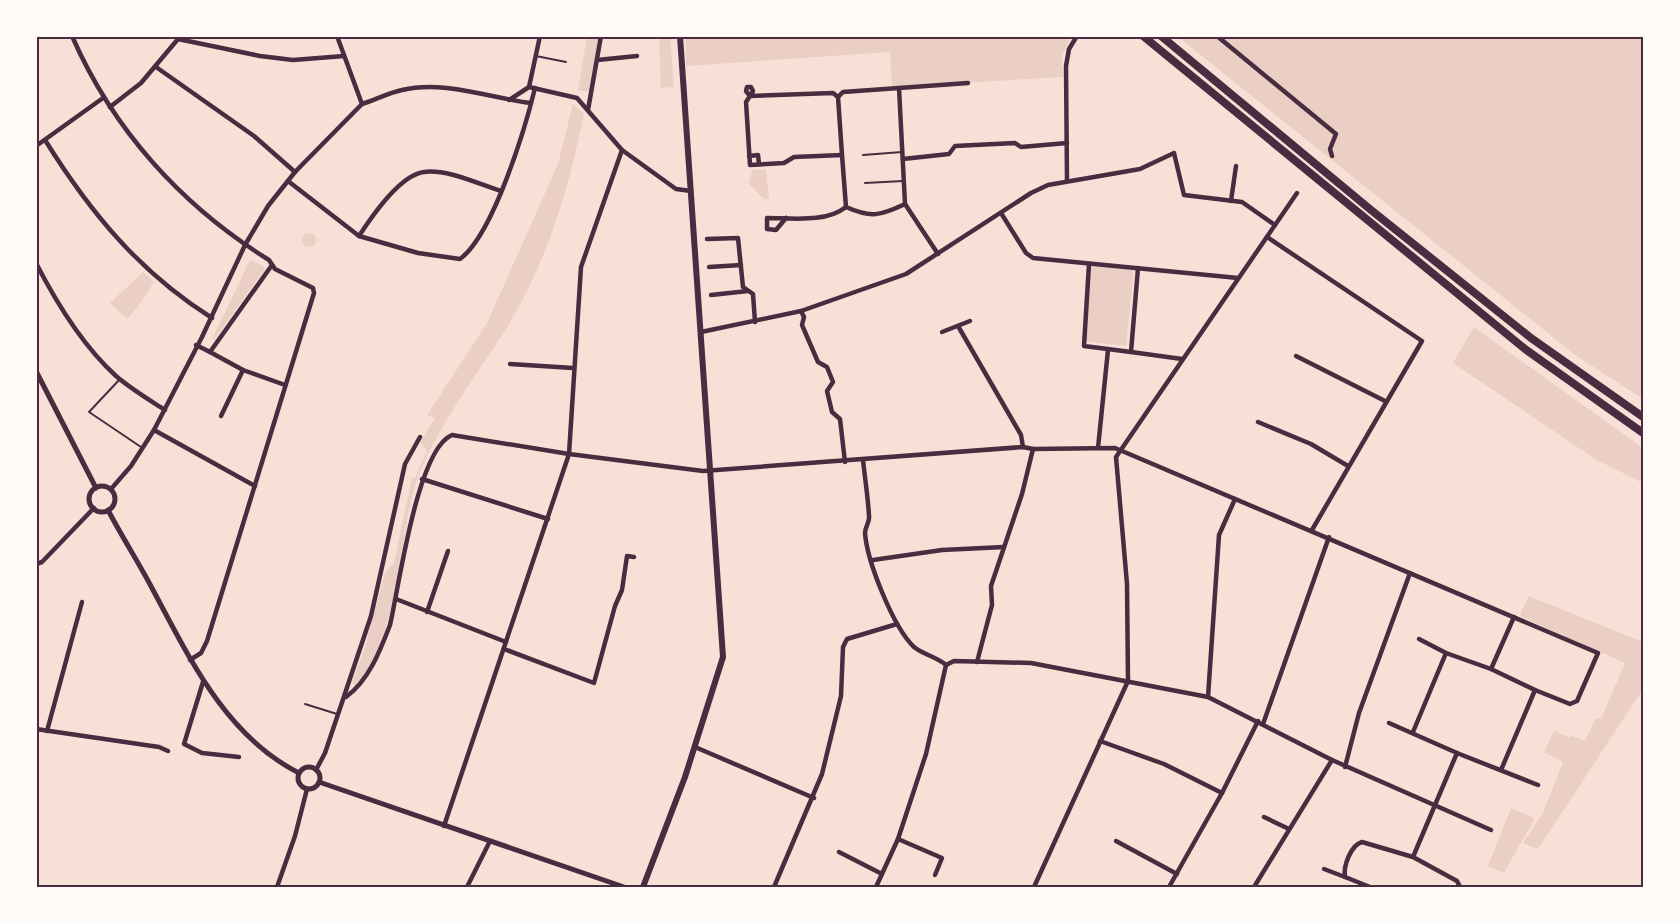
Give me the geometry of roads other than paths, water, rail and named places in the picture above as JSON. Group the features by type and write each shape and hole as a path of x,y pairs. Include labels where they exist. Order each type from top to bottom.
{"highway":[{"path":"1143,36 1525,349 1643,433"},
{"path":"1161,36 1371,210 1531,338 1643,417"}],"main road":[{"path":"643,887 695,747 723,657 680,36"}],"street":[{"path":"72,36 103,98 134,140 187,199 245,245 269,260 272,265 313,288 314,293 207,641 201,653 190,660"},
{"path":"337,36 362,105"},
{"path":"529,87 540,36"},
{"path":"588,110 601,36"},
{"path":"1067,182 1066,66 1069,49 1077,36"},
{"path":"1217,36 1336,134 1330,149 1332,156"},
{"path":"110,107 141,82 178,39 260,56 293,60 344,56"},
{"path":"597,60 637,56"},
{"path":"156,67 254,136 295,172"},
{"path":"838,97 843,92 968,83"},
{"path":"111,489 154,430 212,318 245,245 268,206 295,172 362,105 401,90 426,87 449,88 531,103"},
{"path":"509,100 529,87 577,98 622,150 676,189 691,190"},
{"path":"288,181 359,236 418,253 460,259 467,254 501,191 519,148 535,88"},
{"path":"899,88 905,204 938,254"},
{"path":"842,155 794,157 784,163 750,165 746,102 750,96 833,93 838,97 846,207"},
{"path":"36,146 103,98"},
{"path":"45,140 83,199 107,230 171,291 212,318"},
{"path":"903,159 949,154 955,146 1015,143 1021,147 1067,143"},
{"path":"444,826 569,454 581,267 622,150"},
{"path":"701,332 801,311 906,274 1031,193 1048,185 1140,169 1174,153 1184,195 1242,202 1275,225"},
{"path":"749,156 758,155 759,164"},
{"path":"1231,201 1236,166"},
{"path":"359,236 400,185 418,174 441,173 501,191"},
{"path":"1034,887 1128,681 1127,584 1116,457 1297,193"},
{"path":"846,207 866,215 880,214 905,204"},
{"path":"786,218 837,214 846,207"},
{"path":"1001,213 1026,253 1033,258 1238,278"},
{"path":"1267,237 1422,341 1384,401 1311,530"},
{"path":"707,239 738,238 743,286 753,294 755,322"},
{"path":"36,263 76,328 99,358 120,379 165,410"},
{"path":"1089,264 1084,346 1182,359"},
{"path":"210,352 272,265"},
{"path":"710,267 741,265"},
{"path":"1131,352 1138,268"},
{"path":"711,295 748,291"},
{"path":"801,311 804,317 802,325 818,362 827,367 833,382 827,391 832,412 840,419 845,462"},
{"path":"942,332 970,321"},
{"path":"958,326 1021,435 1023,447"},
{"path":"196,345 243,370 285,385"},
{"path":"1098,448 1108,350"},
{"path":"1296,356 1384,401"},
{"path":"510,364 573,368"},
{"path":"221,416 243,370"},
{"path":"36,371 96,488"},
{"path":"1258,422 1311,444 1348,466"},
{"path":"154,430 255,486"},
{"path":"346,696 362,682 381,648 396,599 422,479 438,445 452,435 569,454 691,470 845,462 1023,447 1119,450 1329,537 1598,653 1577,701 1570,704 1491,669 1446,653 1419,639"},
{"path":"319,782 316,770 325,753 346,696 374,605 405,464 420,437"},
{"path":"977,662 992,605 991,586 1022,494 1033,449"},
{"path":"863,460 870,519 865,530 869,556 873,560 876,577 897,624 913,646 946,665"},
{"path":"422,479 548,519"},
{"path":"94,508 90,501 91,494 96,488 106,486 115,496 114,504 108,510"},
{"path":"1208,697 1219,535 1234,499"},
{"path":"94,508 108,510"},
{"path":"36,564 42,562 94,508"},
{"path":"108,510 203,682 225,712 257,744 299,773"},
{"path":"1169,887 1261,722 1329,537"},
{"path":"873,560 942,550 1004,547"},
{"path":"427,612 448,551"},
{"path":"504,649 594,683 615,606 622,590 627,556 634,557"},
{"path":"1345,767 1359,713 1410,573"},
{"path":"396,599 506,642"},
{"path":"47,731 82,602"},
{"path":"1491,669 1514,617"},
{"path":"774,887 814,798 822,774 841,696 843,646 847,639 897,624"},
{"path":"1413,732 1446,653"},
{"path":"946,665 954,661 1031,663 1208,697 1261,722 1345,767 1491,830"},
{"path":"876,887 898,839 927,754 946,665"},
{"path":"203,682 184,744 202,753 239,757"},
{"path":"1501,770 1535,690"},
{"path":"1389,723 1538,785"},
{"path":"36,729 159,747 168,751"},
{"path":"1100,741 1164,764 1222,793"},
{"path":"695,747 814,798"},
{"path":"1413,857 1457,753"},
{"path":"1254,887 1332,760"},
{"path":"316,770 306,767 299,773 299,783 307,789 313,788 319,782"},
{"path":"319,782 624,887"},
{"path":"277,887 295,836 307,789"},
{"path":"1264,817 1289,829"},
{"path":"898,839 942,858 935,875"},
{"path":"1116,841 1177,874"},
{"path":"468,887 489,842"},
{"path":"1345,877 1344,870 1358,843 1362,842 1413,857 1457,881 1460,887"},
{"path":"838,852 882,874"},
{"path":"1324,869 1370,887"}],"lane":[{"path":"536,56 566,62"},
{"path":"863,155 902,152"},
{"path":"865,183 903,181"},
{"path":"120,379 89,412 142,448"},
{"path":"305,705 339,714"}]}
